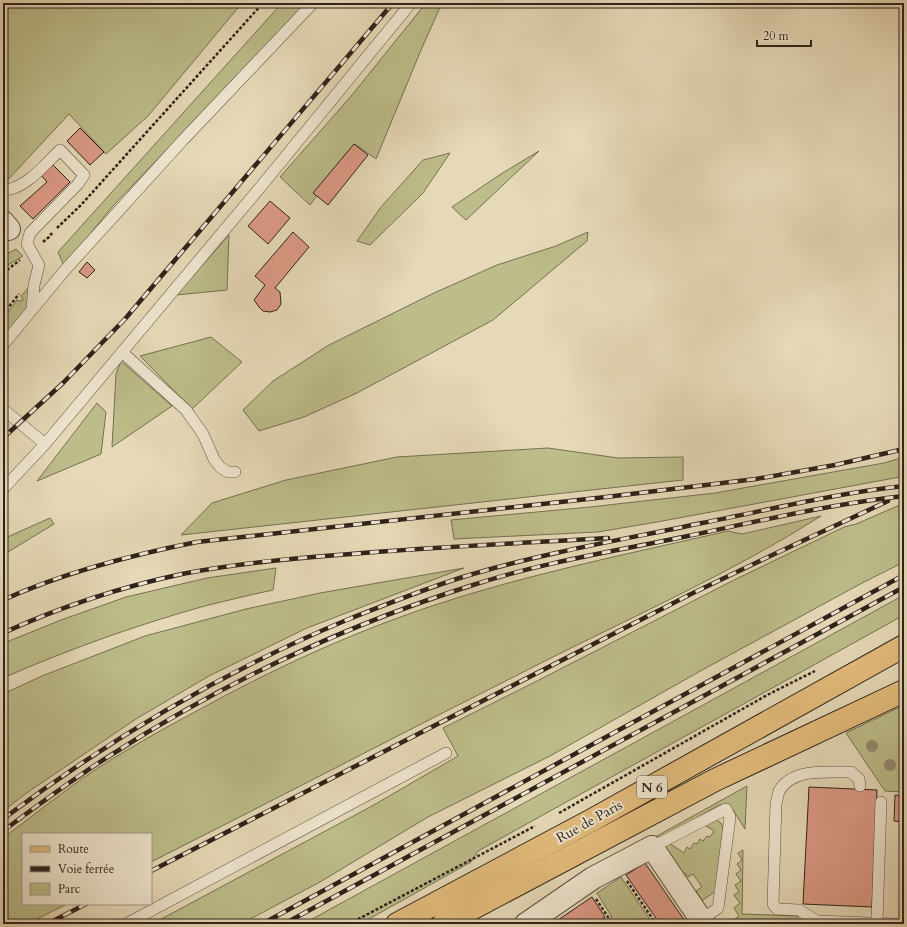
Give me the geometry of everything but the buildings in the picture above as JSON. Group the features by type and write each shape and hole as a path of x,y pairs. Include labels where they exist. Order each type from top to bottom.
{"main road":[{"name":"Rue de Paris","path":"397,924 592,820 904,646"},
{"name":"Rue de Paris","path":"443,924 715,780 904,691"}],"street":[{"path":"526,924 586,883 652,848 702,922"}],"lane":[{"path":"3,345 65,270 183,140 313,3"},
{"path":"3,489 44,444 122,352 412,3"},
{"path":"3,190 8,190 23,185 60,150 84,175 78,184 30,233 28,244 39,265 34,285 32,310"},
{"path":"122,352 186,410 204,434 214,459 220,467 228,472 235,472"},
{"path":"3,410 44,444"},
{"path":"126,924 446,752"},
{"path":"860,786 859,779 851,772 805,773 795,776 786,782 779,792 776,804 773,904 777,909 800,910 817,921 894,924"},
{"path":"877,923 881,802"},
{"path":"652,848 726,809 730,817 718,908 702,922"}],"path":[{"path":"3,273 32,252 81,205 263,3"},
{"path":"556,815 769,694 816,670"},
{"path":"349,924 536,825"},
{"path":"616,866 656,924"},
{"path":"586,883 608,917 598,924"}],"green space":[{"path":"3,3 242,3 148,116 106,154 69,114 3,185"},
{"path":"282,3 306,3 112,207 64,266 58,252"},
{"path":"426,3 442,3 376,159 355,144 310,205 280,177 352,95"},
{"path":"539,151 466,220 452,207 501,174"},
{"path":"450,153 423,193 370,245 357,241 381,207 423,160"},
{"path":"588,232 587,241 493,320 357,393 304,417 259,431 243,410 273,381 329,345 434,293 497,265 556,246"},
{"path":"229,235 227,290 176,295"},
{"path":"16,249 23,256 3,268 3,256"},
{"path":"31,285 29,307 3,337 3,319 17,300 23,300 21,296"},
{"path":"211,337 242,362 192,409 140,356"},
{"path":"121,361 172,406 112,447 116,374"},
{"path":"97,403 106,412 101,454 37,481"},
{"path":"548,448 618,458 683,457 683,480 181,535 212,503 286,480 397,457"},
{"path":"904,457 904,473 900,477 657,522 598,532 454,539 451,520 590,507 715,493 884,463"},
{"path":"904,504 904,562 864,582 704,669 550,756 428,817 320,882 241,924 152,924 372,806 458,756 443,728 734,580 844,527 856,524"},
{"path":"821,516 754,556 152,861 152,833 22,833 22,905 65,905 27,924 3,924 3,838 73,785 112,759 228,694 327,647 377,626 443,602 523,579 728,531 742,534"},
{"path":"50,518 54,524 3,555 3,539"},
{"path":"276,568 273,590 201,607 151,622 76,648 3,678 3,644 61,620 126,597 207,578"},
{"path":"464,568 307,628 209,676 136,719 28,792 3,811 3,694 42,676 145,636 246,609 320,593"},
{"path":"904,595 904,615 478,851 471,862 360,924 303,924"},
{"path":"904,705 904,792 885,791 846,733"},
{"path":"747,786 745,829 733,810 727,805 719,805 653,843 648,841"},
{"path":"716,820 721,823 723,828 718,888 700,902 694,899 699,896 696,891 702,887 693,874 688,877 685,873 679,877 663,848 669,843 684,853 687,847 690,849 694,843 697,844 700,839 703,841 707,836 710,837 714,831 703,824"},
{"path":"743,850 742,914 798,916 798,924 728,924 739,916 734,908 740,903 734,895 739,892 735,885 741,881 736,874 741,870 737,864 742,860 738,853"},
{"path":"621,877 653,924 603,924 612,917 597,893"}],"railway":[{"path":"3,438 63,383 125,319 393,3"},
{"path":"3,600 50,581 98,565 197,542 756,479 835,465 904,449"},
{"path":"3,819 85,761 170,708 213,684 303,639 411,595 473,574 558,552 828,497 904,486"},
{"path":"3,831 97,764 197,704 286,658 379,618 473,585 553,563 795,513 904,496"},
{"path":"152,870 691,594 888,501"},
{"path":"3,633 69,606 136,585 182,574 224,567 288,559 480,545 608,538"},
{"path":"262,924 904,575"},
{"path":"284,924 904,587"},
{"path":"47,924 84,905"}]}
